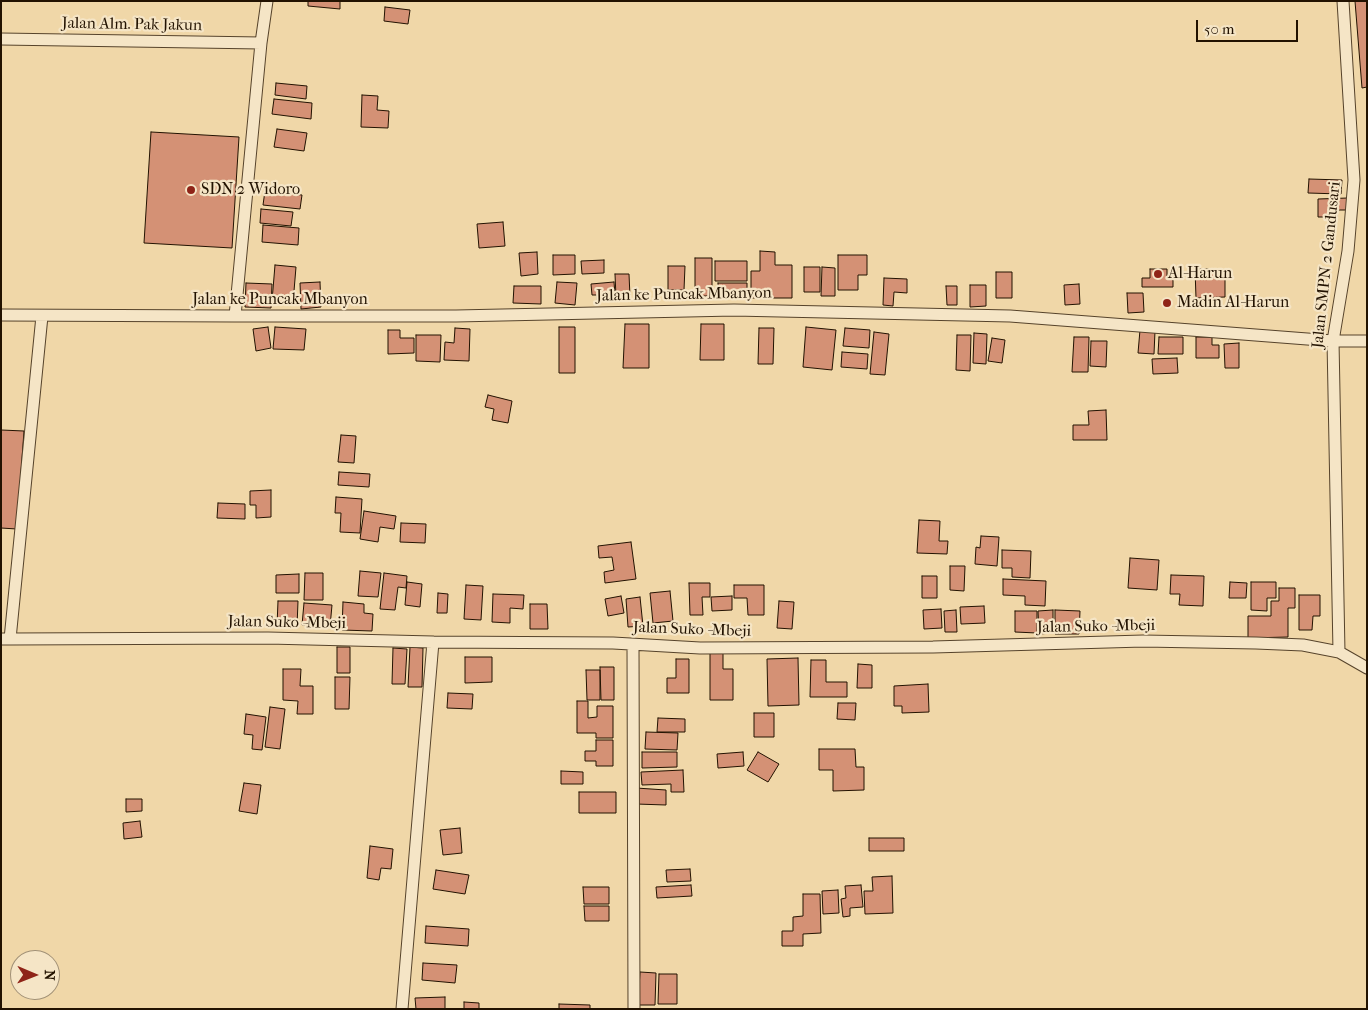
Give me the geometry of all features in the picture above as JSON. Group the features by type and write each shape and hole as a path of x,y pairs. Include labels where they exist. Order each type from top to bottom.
{"street":[{"path":"235,316 261,43 267,1"},
{"name":"Jalan SMPN 2 Gandusari","path":"1339,652 1333,341 1348,251 1354,180 1343,1"},
{"name":"Jalan Alm. Pak Jakun","path":"1,39 261,43"},
{"name":"Jalan ke Puncak Mbanyon","path":"1,315 456,316 734,310 1001,315 1333,341 1367,341"},
{"path":"6,639 42,316"},
{"name":"Jalan Suko -Mbeji","path":"6,639 268,638 700,648 933,647 1143,641 1303,645 1339,652 1367,668"},
{"path":"402,1009 433,642"},
{"path":"633,645 634,1009"}],"building":[{"path":"308,1 340,1 340,9 308,6"},
{"path":"1355,1 1367,1 1367,87 1362,88"},
{"path":"385,7 410,10 408,24 384,21"},
{"path":"276,83 307,86 306,99 275,95"},
{"path":"362,95 378,96 377,110 389,111 388,128 361,127"},
{"path":"274,99 312,103 311,119 272,114"},
{"path":"277,129 307,133 304,151 274,147"},
{"name":"SDN 2 Widoro","path":"151,132 239,137 232,248 144,243"},
{"path":"1309,179 1342,180 1341,194 1308,193"},
{"path":"265,191 302,195 300,209 263,205"},
{"path":"1348,198 1349,210 1337,210 1337,217 1318,217 1318,199"},
{"path":"261,209 293,212 291,226 260,223"},
{"path":"503,222 505,246 479,248 477,224"},
{"path":"263,225 299,228 298,245 262,242"},
{"path":"760,251 775,252 775,265 792,265 792,298 751,298 751,271 760,271"},
{"path":"537,252 538,274 521,276 519,253"},
{"path":"553,255 575,255 575,274 553,275"},
{"path":"838,255 867,255 867,275 858,275 858,290 838,290"},
{"path":"695,258 712,258 712,296 695,296"},
{"path":"604,260 604,273 582,274 581,261"},
{"path":"715,261 747,261 747,281 715,281"},
{"path":"275,265 296,267 293,303 272,301"},
{"path":"668,266 685,266 684,290 668,290"},
{"path":"804,267 820,267 820,292 804,292"},
{"path":"822,267 835,268 835,296 821,296"},
{"name":"Al-Harun","path":"1150,269 1167,269 1167,279 1173,279 1173,287 1142,287 1142,278 1150,278"},
{"path":"1195,269 1215,269 1215,279 1225,279 1225,297 1196,298"},
{"path":"996,272 1012,272 1012,298 996,298"},
{"path":"615,274 629,274 630,297 616,297"},
{"path":"884,278 907,279 907,293 894,292 893,306 883,305"},
{"path":"320,282 321,307 301,309 300,283"},
{"path":"557,282 577,283 575,305 555,303"},
{"path":"614,282 615,294 607,294 607,299 597,300 597,295 592,295 591,284"},
{"path":"246,283 272,284 271,308 245,307"},
{"path":"718,283 747,283 747,297 719,297"},
{"path":"1079,284 1080,304 1065,305 1064,285"},
{"path":"970,285 986,285 986,306 970,307"},
{"path":"514,286 541,286 541,304 513,303"},
{"path":"946,286 957,286 957,305 947,305"},
{"path":"1127,293 1143,293 1144,312 1128,313"},
{"path":"625,324 649,324 649,368 623,368"},
{"path":"701,324 724,324 724,360 700,360"},
{"path":"268,327 271,348 256,351 253,329"},
{"path":"275,327 306,329 304,350 273,349"},
{"path":"559,327 575,327 575,373 559,373"},
{"path":"806,327 836,330 832,370 803,367"},
{"path":"455,328 470,329 469,361 444,360 445,342 454,343"},
{"path":"759,328 774,328 773,364 758,364"},
{"path":"845,328 870,330 869,348 843,346"},
{"path":"388,330 400,330 400,338 414,338 414,353 388,354"},
{"path":"1140,330 1155,331 1154,354 1138,353"},
{"path":"874,332 889,334 885,375 870,374"},
{"path":"974,333 987,334 986,364 973,363"},
{"path":"416,335 441,335 440,362 416,361"},
{"path":"957,335 971,335 970,371 956,370"},
{"path":"1074,337 1089,337 1088,372 1072,372"},
{"path":"1159,337 1183,337 1183,354 1158,354"},
{"path":"1196,337 1212,337 1212,345 1219,345 1219,358 1196,358"},
{"path":"992,338 1005,340 1002,363 988,361"},
{"path":"1091,341 1107,341 1106,367 1090,366"},
{"path":"1239,343 1239,368 1225,368 1224,344"},
{"path":"842,352 868,354 867,369 841,367"},
{"path":"1177,358 1178,373 1153,374 1152,359"},
{"path":"488,395 512,401 508,423 492,420 494,409 485,407"},
{"path":"1106,410 1107,440 1073,440 1073,425 1089,425 1088,411"},
{"path":"1,430 24,431 17,529 1,528"},
{"path":"341,435 356,436 354,463 338,462"},
{"path":"339,472 370,474 369,487 338,485"},
{"path":"271,490 271,517 256,518 256,505 250,505 250,491"},
{"path":"336,497 362,499 360,533 340,532 341,513 335,513"},
{"path":"218,503 245,504 245,519 217,518"},
{"path":"364,511 396,516 394,529 380,527 378,542 360,539"},
{"path":"919,520 940,521 939,541 948,541 947,554 917,553"},
{"path":"401,523 426,524 425,543 400,542"},
{"path":"981,536 999,537 997,566 975,564 976,547 980,548"},
{"path":"631,542 636,579 605,583 604,572 614,570 612,557 599,558 598,546"},
{"path":"1002,550 1031,551 1030,578 1012,577 1012,568 1002,568"},
{"path":"1130,558 1159,560 1157,590 1128,588"},
{"path":"950,566 965,566 964,591 950,590"},
{"path":"360,571 381,573 378,597 358,596"},
{"path":"305,573 323,573 323,600 304,600"},
{"path":"384,573 407,576 406,588 398,587 395,610 380,609"},
{"path":"299,574 299,593 276,593 276,575"},
{"path":"1171,575 1204,576 1203,606 1179,605 1180,594 1170,594"},
{"path":"922,576 937,576 937,598 922,598"},
{"path":"1003,579 1046,581 1045,606 1025,605 1025,596 1003,595"},
{"path":"407,582 422,584 420,607 405,605"},
{"path":"1230,582 1247,583 1246,598 1229,598"},
{"path":"1251,582 1276,582 1276,598 1267,598 1267,611 1251,610"},
{"path":"689,583 710,583 710,597 702,597 703,615 690,615"},
{"path":"466,585 483,586 481,620 464,619"},
{"path":"734,585 764,585 764,615 748,615 747,598 734,598"},
{"path":"1279,588 1295,588 1295,608 1288,608 1288,637 1248,638 1248,616 1271,616 1271,601 1279,601"},
{"path":"670,591 673,621 653,623 650,593"},
{"path":"438,593 448,594 447,613 437,613"},
{"path":"493,594 524,595 523,609 510,608 510,623 492,622"},
{"path":"1299,595 1320,595 1320,616 1313,616 1312,630 1299,630"},
{"path":"621,596 624,613 608,616 605,599"},
{"path":"732,596 732,610 712,611 711,597"},
{"path":"640,597 643,626 628,627 626,599"},
{"path":"278,601 298,601 297,627 277,626"},
{"path":"779,601 794,602 792,629 777,628"},
{"path":"343,602 364,604 364,613 373,614 372,631 342,630"},
{"path":"304,603 332,605 330,627 302,625"},
{"path":"530,604 547,604 548,629 530,629"},
{"path":"984,606 985,623 961,624 960,607"},
{"path":"941,609 942,628 924,629 923,610"},
{"path":"956,610 957,632 945,632 944,611"},
{"path":"1053,610 1053,633 1039,634 1038,611"},
{"path":"1055,610 1080,611 1079,634 1055,634"},
{"path":"1015,611 1037,611 1037,633 1015,632"},
{"path":"337,647 350,647 350,673 337,673"},
{"path":"410,647 423,648 422,687 408,687"},
{"path":"393,648 407,649 405,684 392,684"},
{"path":"710,652 723,652 723,669 733,669 733,700 710,700"},
{"path":"465,657 492,657 492,682 465,683"},
{"path":"798,658 799,705 768,706 767,659"},
{"path":"676,659 689,659 689,693 667,693 667,678 676,678"},
{"path":"811,660 826,660 826,682 847,682 847,697 810,697"},
{"path":"858,664 872,665 872,688 857,688"},
{"path":"600,667 614,667 614,700 601,700"},
{"path":"283,669 301,669 300,686 313,686 313,714 297,714 298,701 283,700"},
{"path":"586,670 600,670 600,700 587,700"},
{"path":"335,677 350,677 349,709 335,709"},
{"path":"928,684 929,712 902,713 902,706 894,706 894,686"},
{"path":"448,693 473,694 472,709 447,708"},
{"path":"577,701 588,701 588,718 597,717 597,706 613,706 613,738 596,738 596,733 577,733"},
{"path":"838,703 856,703 855,720 837,719"},
{"path":"270,707 285,709 280,749 265,747"},
{"path":"754,713 774,713 774,737 754,737"},
{"path":"246,714 266,717 262,750 252,749 253,735 244,734"},
{"path":"658,718 685,719 685,732 657,732"},
{"path":"646,732 678,733 677,750 645,749"},
{"path":"596,740 613,740 613,766 596,766 596,761 585,761 585,751 596,751"},
{"path":"819,749 855,749 856,767 864,767 864,790 833,791 833,770 819,770"},
{"path":"642,752 677,752 677,767 642,768"},
{"path":"743,752 744,766 718,768 717,754"},
{"path":"758,752 779,764 768,782 747,770"},
{"path":"683,770 684,792 671,792 671,784 642,785 641,772"},
{"path":"561,771 583,772 583,784 561,784"},
{"path":"244,783 261,785 257,814 239,811"},
{"path":"636,788 666,790 666,805 636,804"},
{"path":"579,792 616,792 616,813 579,813"},
{"path":"126,799 142,799 142,811 126,812"},
{"path":"140,821 142,837 124,839 123,823"},
{"path":"460,828 462,853 443,855 440,830"},
{"path":"869,838 904,838 904,851 869,851"},
{"path":"370,846 393,849 391,869 381,868 379,880 367,878"},
{"path":"690,869 691,881 667,882 666,870"},
{"path":"436,870 469,875 465,894 433,889"},
{"path":"892,876 893,913 865,914 864,891 873,891 872,877"},
{"path":"691,885 692,896 657,898 656,887"},
{"path":"861,885 863,907 850,908 850,916 843,917 841,899 846,898 845,886"},
{"path":"583,887 609,887 609,904 584,904"},
{"path":"838,890 839,913 823,914 822,891"},
{"path":"803,894 820,894 821,933 803,934 803,946 782,946 782,931 793,931 793,917 803,916"},
{"path":"584,906 609,906 609,921 585,921"},
{"path":"426,926 469,929 468,946 425,943"},
{"path":"423,963 457,965 455,983 422,980"},
{"path":"640,972 656,973 655,1005 638,1005"},
{"path":"659,974 677,974 677,1004 658,1004"},
{"path":"445,997 445,1009 416,1009 415,998"},
{"path":"464,1002 479,1003 479,1009 464,1009"},
{"path":"559,1004 590,1005 590,1009 559,1009"}],"place":[{"name":"SDN 2 Widoro","path":"191,190"},
{"name":"Al-Harun","path":"1158,274"},
{"name":"Madin Al-Harun","path":"1167,303"}]}
